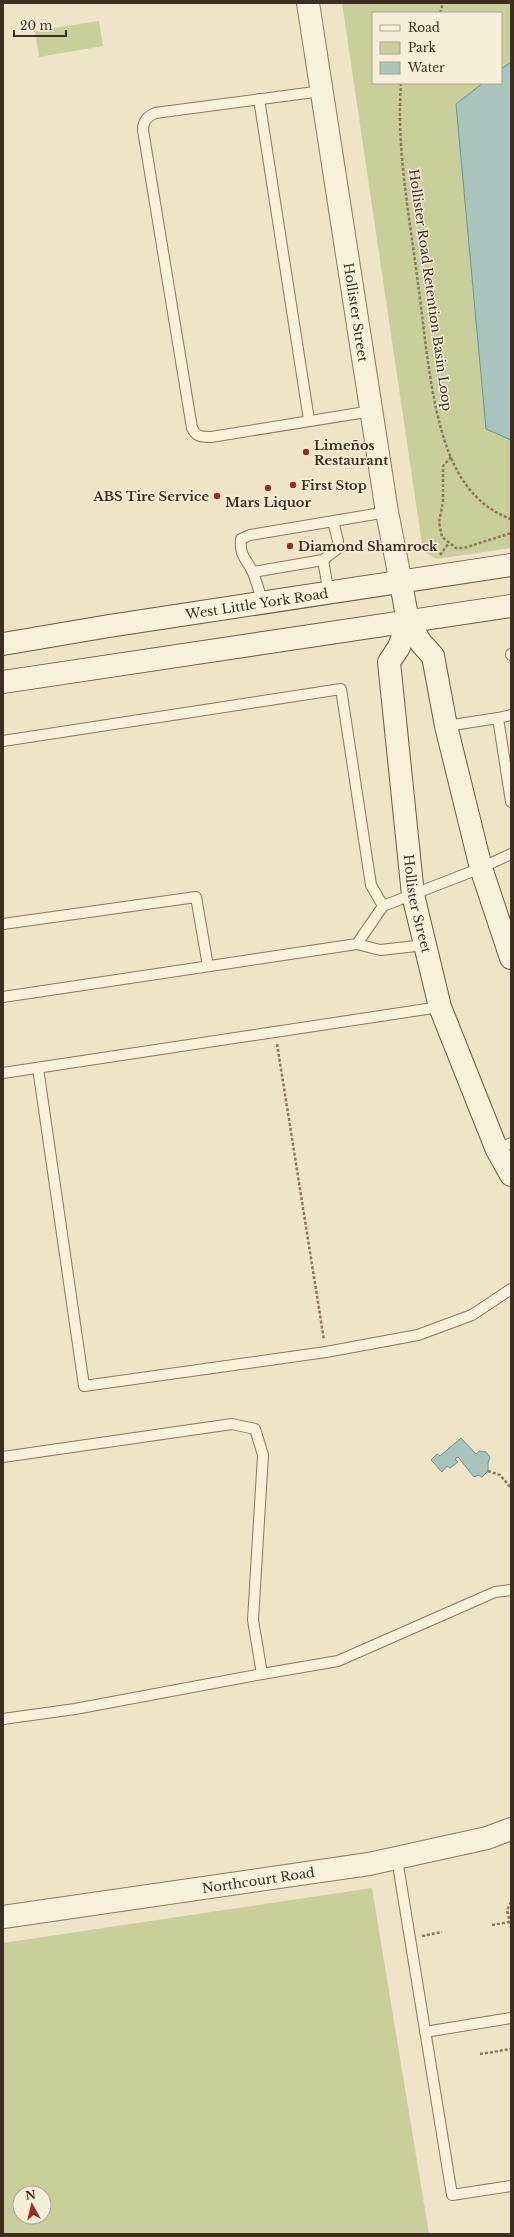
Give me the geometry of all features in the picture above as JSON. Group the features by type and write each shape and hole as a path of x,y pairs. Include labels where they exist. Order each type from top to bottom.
{"main road":[{"name":"Hollister Street","path":"308,3 387,512 408,622 420,643 432,656 446,726 481,868 511,958"},
{"name":"West Little York Road","path":"3,644 109,626 329,594 511,565"},
{"path":"3,682 511,606"},
{"name":"Hollister Street","path":"408,622 399,647 389,662 413,895 440,1007 504,1147 511,1175"},
{"name":"Northcourt Road","path":"3,1917 397,1859 487,1838 511,1829"}],"lane":[{"path":"322,91 155,113 149,116 143,123 143,130 156,220 194,433 200,437 211,437 372,411"},
{"path":"259,99 309,420"},
{"path":"263,603 253,572 244,560 240,547 241,540 250,535 387,512"},
{"path":"253,572 323,560 337,549 338,541 333,521"},
{"path":"323,560 329,594"},
{"path":"3,740 341,689 371,885 383,906"},
{"path":"446,726 511,715"},
{"path":"498,718 511,802"},
{"path":"357,944 383,906 481,868 511,854"},
{"path":"3,924 196,897 208,966"},
{"path":"3,997 357,944 380,950 425,945"},
{"path":"3,1073 440,1007"},
{"path":"38,1068 84,1386 326,1352 418,1335 472,1315 511,1289"},
{"path":"3,1457 232,1424 255,1429 263,1455 253,1620 262,1674"},
{"path":"3,1719 75,1710 338,1661 495,1592 511,1590"},
{"path":"397,1859 452,2195 511,2186"},
{"path":"425,2032 511,2018"}],"path":[{"name":"Hollister Road Retention Basin Loop","path":"402,84 400,122 405,183 430,373 444,442 458,472 477,498 493,510 511,519"},
{"path":"451,458 443,466 442,506 439,522 442,537 456,548 464,548 511,533"},
{"path":"440,555 449,543"},
{"path":"275,1032 326,1352"},
{"path":"488,1471 500,1475 511,1488"},
{"path":"511,1902 507,1910 511,1927"},
{"path":"492,1925 509,1922"},
{"path":"410,1938 442,1932"},
{"path":"480,2054 511,2049"}],"green space":[{"path":"342,3 511,3 511,548 436,559 423,551"},
{"path":"99,21 103,46 39,57 35,31"},
{"path":"372,1888 429,2234 3,2234 3,1943"}],"water":[{"path":"511,62 511,440 486,429 456,104 482,84 502,84 502,68"},
{"path":"461,1438 476,1454 480,1451 486,1452 490,1457 488,1471 482,1477 478,1475 474,1477 458,1457 455,1459 458,1462 450,1468 447,1466 442,1472 431,1460 437,1454 440,1456"}],"place":[{"name":"Limeños Restaurant","path":"306,452"},
{"name":"First Stop","path":"293,485"},
{"name":"Mars Liquor","path":"268,488"},
{"name":"ABS Tire Service","path":"217,496"},
{"name":"Diamond Shamrock","path":"290,546"}]}
